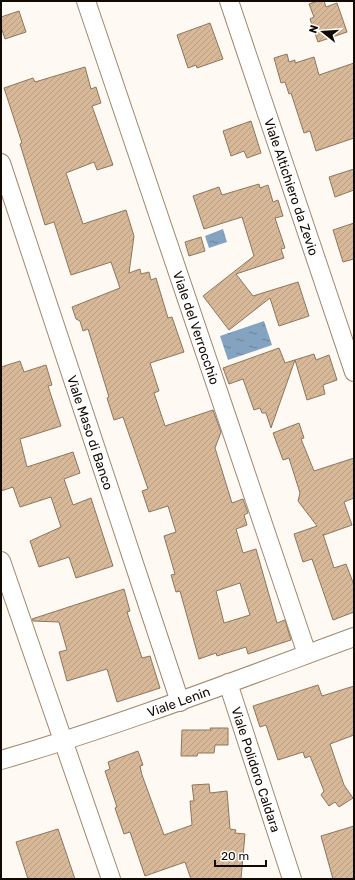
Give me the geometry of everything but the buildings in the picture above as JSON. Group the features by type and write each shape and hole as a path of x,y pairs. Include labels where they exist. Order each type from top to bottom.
{"street":[{"name":"Viale del Verrocchio","path":"86,1 307,654"},
{"name":"Viale Altichiero da Zevio","path":"229,1 354,372"},
{"name":"Viale Maso di Banco","path":"1,163 180,702"},
{"path":"1,562 111,879"},
{"name":"Viale Lenin","path":"1,760 64,742 180,702 354,637"},
{"name":"Viale Polidoro Caldara","path":"228,683 292,879"}],"water":[{"path":"223,229 227,242 209,248 205,236"},
{"path":"264,321 272,345 228,360 220,336"}]}
